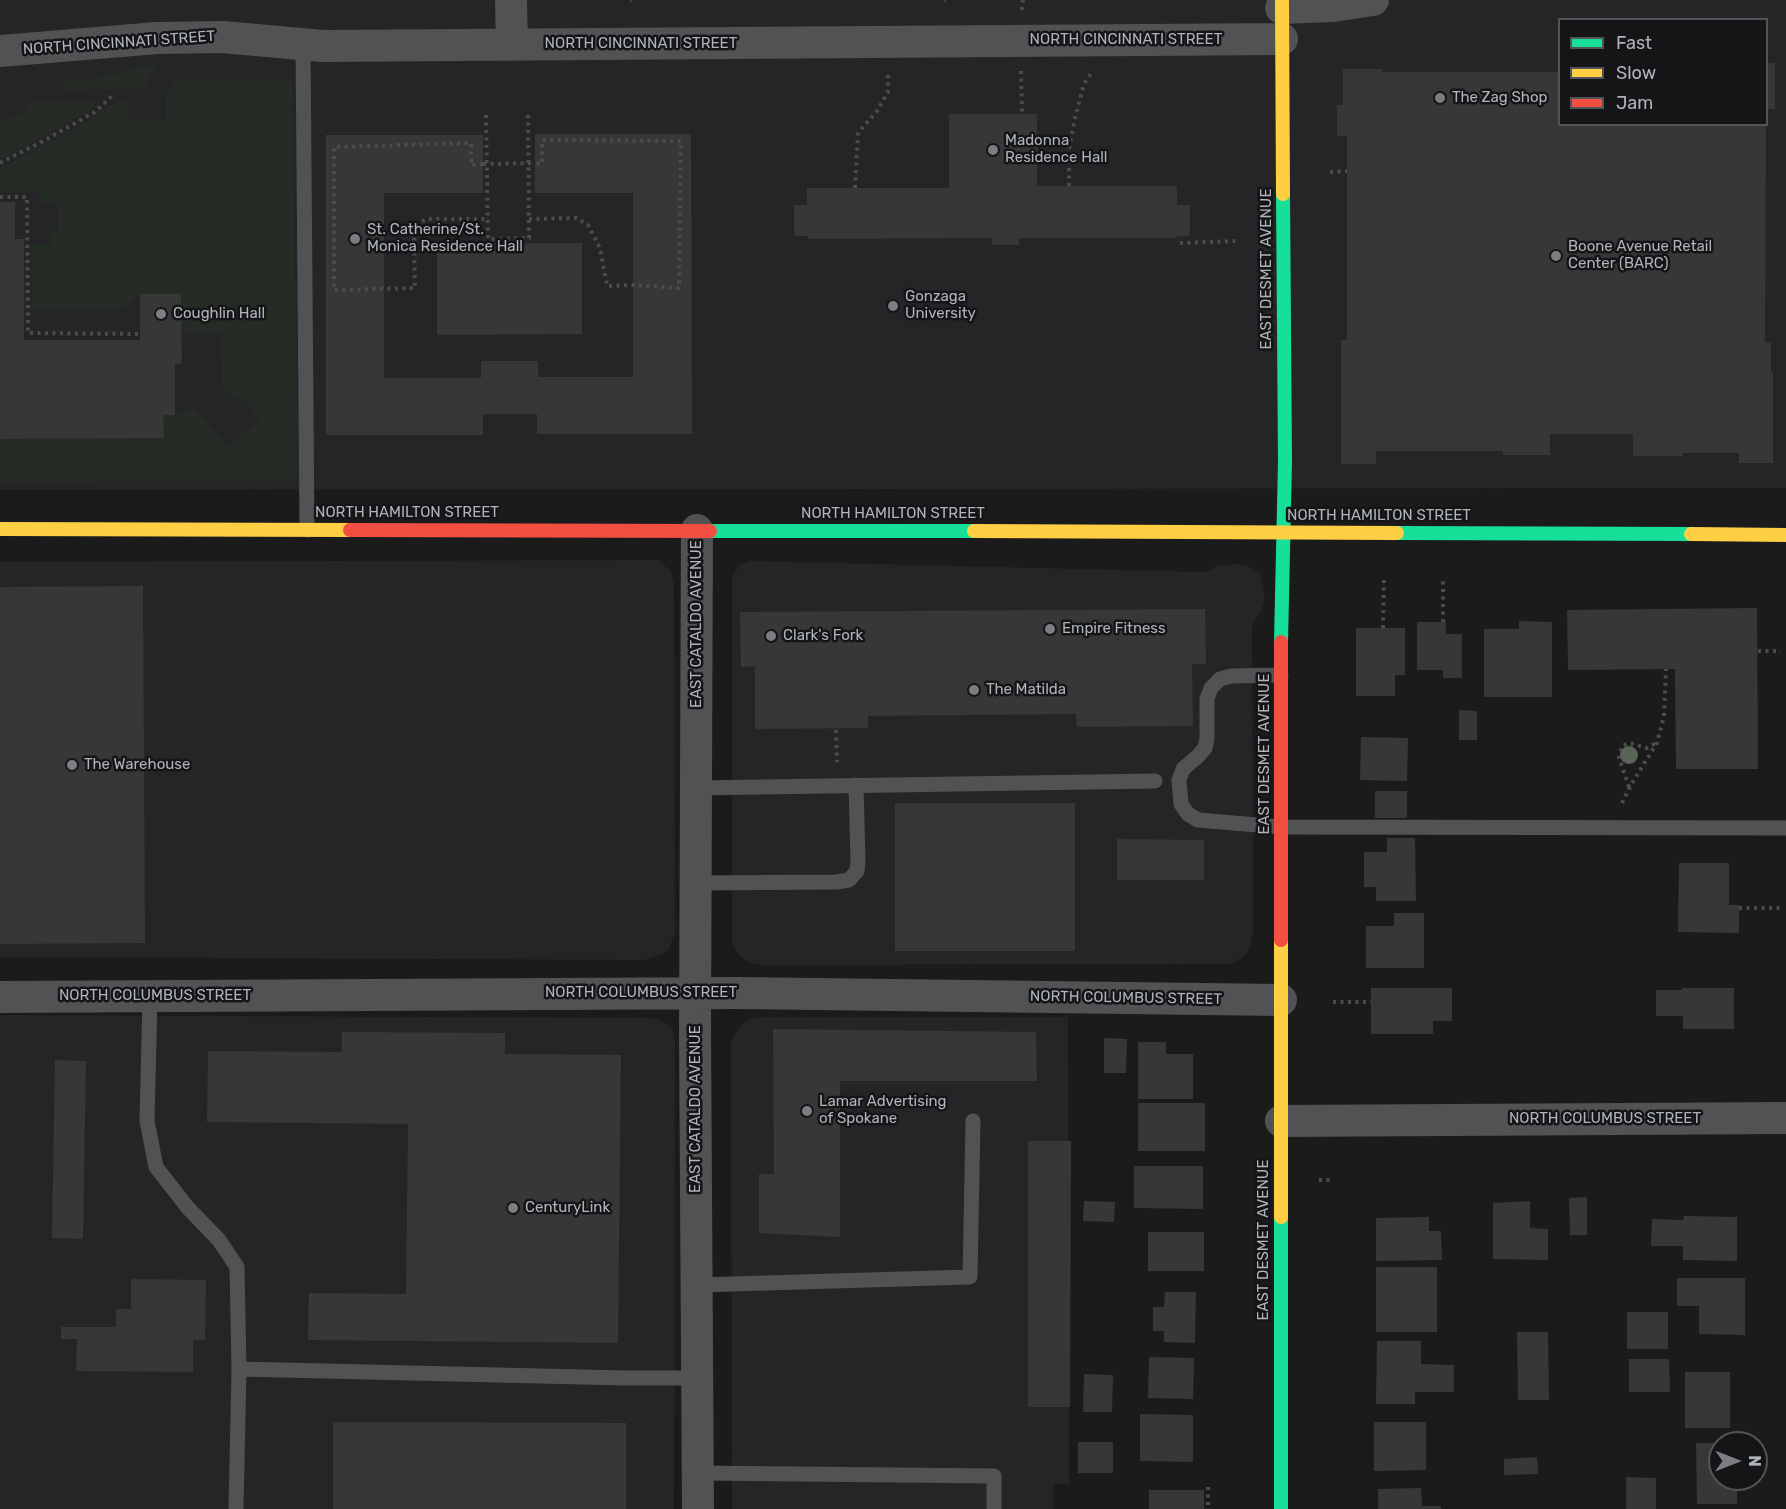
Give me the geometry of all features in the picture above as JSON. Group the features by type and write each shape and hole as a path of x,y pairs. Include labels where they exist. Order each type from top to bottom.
{"main road":[{"name":"EAST DESMET AVENUE","path":"1281,1509 1281,675 1285,462 1282,4"},
{"name":"NORTH HAMILTON STREET","path":"0,529 1786,535"}],"street":[{"path":"511,0 512,45"},
{"path":"1282,4 1334,6 1373,0"},
{"name":"NORTH CINCINNATI STREET","path":"0,51 223,36 323,46 1282,39"},
{"name":"EAST CATALDO AVENUE","path":"697,530 695,993 698,1509"},
{"name":"NORTH COLUMBUS STREET","path":"0,997 695,993 1281,1000"},
{"name":"NORTH COLUMBUS STREET","path":"1281,1121 1786,1118"}],"lane":[{"path":"303,44 307,530"},
{"path":"1281,675 1231,676 1220,679 1211,688 1207,699 1207,739 1204,748 1183,769 1179,780 1181,804 1188,814 1198,820 1281,827 1786,828"},
{"path":"696,788 1155,781"},
{"path":"696,883 849,880 856,871 858,861 856,785"},
{"path":"150,996 147,1121 156,1167 188,1208 219,1240 237,1267 239,1369 236,1509"},
{"path":"697,1285 970,1277 973,1121"},
{"path":"239,1369 697,1378"},
{"path":"698,1473 994,1476 994,1509"}],"path":[{"path":"1069,186 1069,149 1075,118 1084,84 1095,66"},
{"path":"855,188 858,133 877,111 888,92 888,70"},
{"path":"1021,70 1022,114"},
{"path":"0,163 95,112 112,96"},
{"path":"486,115 488,239 529,238 528,113"},
{"path":"488,219 427,219 417,224 414,240 415,288 334,290 334,147 471,143 471,165 542,164 542,140 681,141 679,288 607,286 600,248 588,225 576,218 529,219"},
{"path":"1330,172 1347,171"},
{"path":"0,197 27,197 28,333 140,334"},
{"path":"1180,243 1236,241"},
{"path":"1383,628 1384,578"},
{"path":"1443,578 1443,622"},
{"path":"1758,651 1781,651"},
{"path":"1620,828 1620,807 1657,743 1664,716 1666,669"},
{"path":"836,730 837,763"},
{"path":"1629,788 1619,758 1622,746 1629,743 1647,748 1657,743"},
{"path":"1739,908 1782,908"},
{"path":"1333,1002 1371,1002"},
{"path":"1319,1180 1332,1180"},
{"path":"1208,1487 1208,1509"}],"shaded area":[{"name":"Gonzaga University","path":"0,0 1786,0 1786,488 0,490"},
{"path":"156,64 143,89 64,90 64,81 89,80"},
{"path":"174,81 292,81 298,474 291,481 0,482 0,439 163,438 163,415 175,415 195,408 227,446 259,420 241,396 234,400 222,385 220,333 182,333 181,294 140,294 123,309 32,309 32,244 51,244 51,231 58,231 58,204 40,203 39,192 0,192 0,168 87,122 115,102 129,102 129,120 166,119 166,96"},
{"path":"30,102 95,102 91,110 0,159 0,120 4,121 24,113"},
{"path":"660,561 671,572 674,583 675,933 669,949 661,955 645,960 0,957 0,562"},
{"path":"750,561 1205,572 1219,565 1239,564 1250,567 1261,574 1265,599 1252,626 1253,934 1245,956 1230,964 762,965 748,962 738,954 732,942 732,579 740,565"},
{"path":"0,1015 654,1018 670,1026 675,1042 674,1509 0,1509"},
{"path":"758,1017 1068,1017 1069,1484 1053,1484 1054,1509 732,1509 731,1042 739,1027 748,1020"}],"building":[{"path":"1768,63 1775,63 1775,109 1768,109"},
{"name":"Boone Avenue Retail Center (BARC)","path":"1343,69 1382,69 1382,72 1558,72 1558,126 1766,126 1765,342 1771,342 1771,372 1773,372 1773,463 1739,463 1739,453 1633,456 1633,434 1550,434 1550,455 1503,455 1503,451 1376,451 1376,464 1341,464 1341,340 1347,340 1347,136 1337,136 1337,105 1343,105"},
{"name":"Madonna Residence Hall","path":"949,114 1037,114 1037,186 1177,186 1177,205 1190,205 1190,236 1177,236 1177,238 1019,238 1019,245 992,245 992,238 808,239 808,236 794,236 794,205 807,205 807,188 949,188"},
{"name":"St. Catherine/St. Monica Residence Hall","path":"535,134 691,134 692,434 537,434 537,414 483,414 483,435 326,435 326,135 483,135 483,193 384,193 384,378 481,378 481,361 538,361 538,377 633,377 633,193 535,193"},
{"name":"Coughlin Hall","path":"0,202 15,202 15,239 24,239 24,340 140,340 140,294 181,294 182,364 175,364 175,415 163,415 164,438 0,439"},
{"path":"582,243 582,334 437,335 437,244"},
{"name":"The Warehouse","path":"143,586 145,943 0,944 0,587"},
{"path":"1757,608 1758,769 1676,769 1675,669 1568,670 1567,610"},
{"name":"The Matilda","path":"1205,609 1206,664 1192,664 1193,726 1077,727 1076,714 868,716 868,728 755,729 755,666 741,667 740,612"},
{"path":"1519,621 1552,622 1552,697 1484,697 1484,629 1519,629"},
{"path":"1417,622 1446,622 1446,634 1462,634 1462,678 1443,678 1443,670 1417,670"},
{"path":"1356,628 1405,628 1405,675 1395,675 1395,696 1356,696"},
{"path":"1459,710 1477,711 1477,740 1459,740"},
{"path":"1361,737 1408,738 1407,781 1360,780"},
{"path":"1375,791 1407,791 1407,818 1375,818"},
{"path":"895,803 1075,803 1075,951 895,951"},
{"path":"1387,838 1415,838 1416,901 1376,901 1376,887 1364,887 1364,852 1387,852"},
{"path":"1117,839 1204,840 1204,880 1117,880"},
{"path":"1679,863 1729,863 1729,905 1739,905 1739,933 1678,932"},
{"path":"1394,913 1424,913 1424,968 1366,968 1366,926 1394,926"},
{"path":"1371,988 1452,988 1452,1021 1433,1021 1433,1034 1371,1034"},
{"path":"1682,988 1734,988 1734,1029 1683,1029 1683,1016 1656,1016 1656,990 1682,990"},
{"name":"Lamar Advertising of Spokane","path":"773,1029 1036,1032 1037,1081 840,1081 840,1237 759,1233 759,1174 774,1174"},
{"name":"CenturyLink","path":"342,1032 505,1033 505,1054 621,1055 618,1343 308,1340 309,1293 406,1294 408,1124 207,1122 208,1051 342,1052"},
{"path":"1104,1038 1127,1039 1126,1073 1104,1073"},
{"path":"1138,1042 1166,1042 1166,1054 1193,1054 1193,1099 1138,1099"},
{"path":"55,1060 86,1061 83,1239 52,1238"},
{"path":"1138,1103 1205,1103 1205,1151 1138,1151"},
{"path":"1028,1141 1071,1141 1070,1407 1028,1407"},
{"path":"1134,1166 1203,1166 1203,1209 1134,1208"},
{"path":"1587,1197 1587,1235 1570,1235 1569,1198"},
{"path":"1084,1201 1115,1202 1114,1222 1083,1221"},
{"path":"1530,1201 1530,1228 1548,1229 1548,1260 1493,1259 1493,1203"},
{"path":"1684,1216 1737,1217 1737,1261 1683,1260 1683,1246 1651,1246 1652,1219 1683,1220"},
{"path":"1429,1217 1429,1231 1441,1231 1442,1260 1376,1261 1376,1218"},
{"path":"1148,1232 1204,1232 1204,1271 1148,1271"},
{"path":"1376,1267 1437,1267 1437,1332 1376,1332"},
{"path":"1677,1278 1745,1278 1745,1335 1699,1334 1699,1306 1677,1306"},
{"path":"131,1279 206,1280 205,1340 193,1340 193,1372 76,1371 77,1339 61,1339 61,1327 116,1327 116,1309 131,1309"},
{"path":"1165,1292 1196,1292 1195,1343 1164,1342 1164,1331 1153,1331 1153,1307 1164,1307"},
{"path":"1627,1312 1668,1312 1668,1349 1627,1349"},
{"path":"1517,1332 1548,1332 1549,1400 1518,1400"},
{"path":"1377,1341 1421,1341 1421,1364 1454,1365 1454,1392 1415,1392 1415,1404 1376,1404"},
{"path":"1149,1357 1194,1358 1193,1399 1148,1398"},
{"path":"1629,1359 1669,1359 1670,1392 1629,1392"},
{"path":"1685,1372 1730,1372 1730,1428 1685,1428"},
{"path":"1084,1374 1113,1375 1112,1412 1083,1412"},
{"path":"1140,1414 1193,1415 1193,1462 1140,1461"},
{"path":"333,1422 626,1423 626,1509 333,1509"},
{"path":"1374,1422 1426,1422 1426,1470 1374,1471"},
{"path":"1078,1442 1113,1442 1113,1473 1078,1473"},
{"path":"1696,1443 1708,1443 1708,1491 1737,1491 1737,1504 1697,1504"},
{"path":"1537,1457 1538,1474 1504,1475 1504,1459"},
{"path":"1626,1477 1656,1478 1656,1509 1626,1509"},
{"path":"1421,1488 1422,1506 1441,1506 1441,1509 1378,1509 1378,1489"},
{"path":"1149,1490 1204,1490 1204,1509 1149,1509"}],"traffic: fast":[{"path":"1281,642 1285,462 1283,194"},
{"path":"710,531 974,531"},
{"path":"1397,533 1691,534"},
{"path":"1281,1217 1281,1509"}],"traffic: slow":[{"path":"1282,0 1283,194"},
{"path":"0,529 350,530"},
{"path":"974,531 1397,533"},
{"path":"1691,534 1786,535"},
{"path":"1281,940 1281,1217"}],"traffic: jam":[{"path":"350,530 710,531"},
{"path":"1281,642 1281,940"}],"place":[{"name":"The Zag Shop","path":"1440,98"},
{"name":"Madonna Residence Hall","path":"993,150"},
{"name":"St. Catherine/St. Monica Residence Hall","path":"355,239"},
{"name":"Boone Avenue Retail Center (BARC)","path":"1556,256"},
{"name":"Gonzaga University","path":"893,306"},
{"name":"Coughlin Hall","path":"161,314"},
{"name":"Empire Fitness","path":"1050,629"},
{"name":"Clark's Fork","path":"771,636"},
{"name":"The Matilda","path":"974,690"},
{"name":"The Warehouse","path":"72,765"},
{"name":"Lamar Advertising of Spokane","path":"807,1111"},
{"name":"CenturyLink","path":"513,1208"}]}
